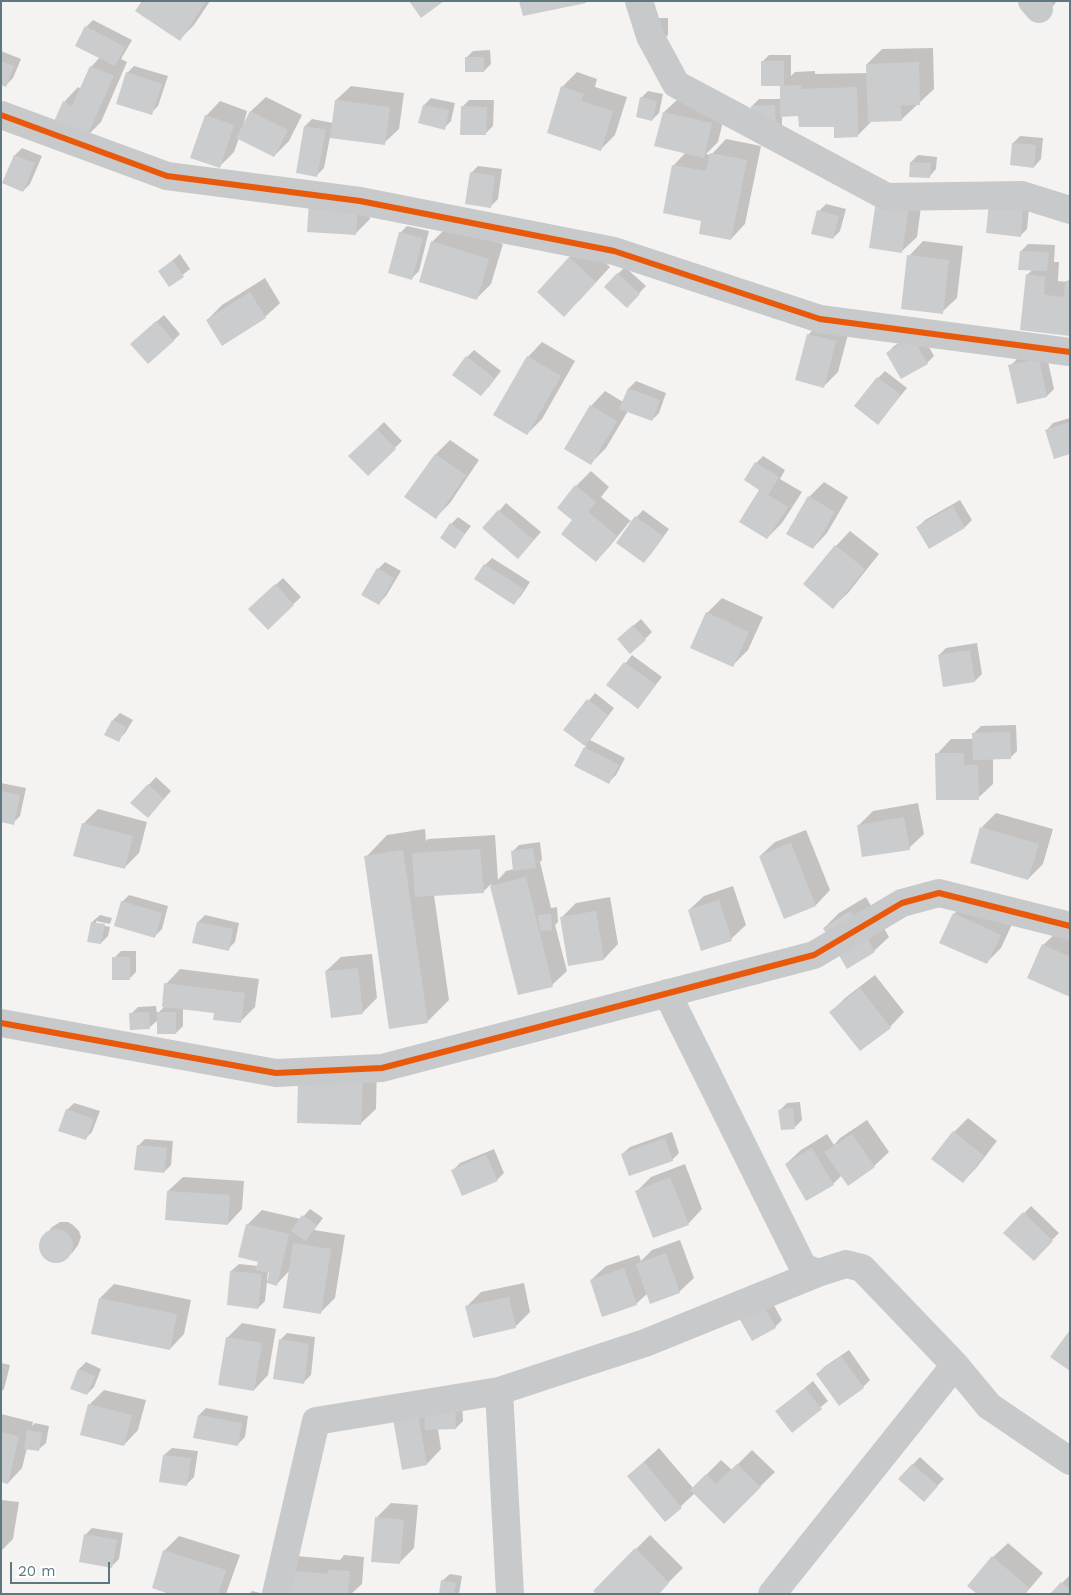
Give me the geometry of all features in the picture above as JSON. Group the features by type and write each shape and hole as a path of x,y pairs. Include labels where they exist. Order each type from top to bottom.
{"street":[{"path":"639,1 650,36 676,84 887,197 1022,195 1070,210"},
{"path":"1,116 167,176 360,201 614,250 820,319 1070,352"},
{"path":"1,1023 276,1072 382,1068 814,955 902,903 939,893 1070,926"},
{"path":"667,993 803,1267 818,1273"},
{"path":"276,1594 316,1421 499,1391 645,1343 818,1273 846,1264 862,1268 955,1365 989,1406 1070,1461"},
{"path":"772,1594 955,1365"},
{"path":"499,1391 510,1594"}],"building":[{"path":"142,1 206,1 180,41 135,11"},
{"path":"409,1 444,1 421,18"},
{"path":"519,1 586,1 586,3 523,16"},
{"path":"85,26 125,47 115,66 75,46"},
{"path":"465,57 484,57 484,72 465,72"},
{"path":"1,61 14,66 6,87 1,85"},
{"path":"761,61 784,61 784,86 801,85 801,89 857,87 858,137 834,138 834,127 799,127 798,116 780,117 780,86 761,86"},
{"path":"919,62 920,105 901,105 902,121 868,122 866,64"},
{"path":"90,66 114,76 86,138 53,124 63,101 72,106"},
{"path":"126,72 162,84 152,115 116,104"},
{"path":"561,86 584,94 581,101 613,111 601,151 547,133"},
{"path":"640,97 657,101 652,121 636,117"},
{"path":"335,100 390,107 385,145 330,138"},
{"path":"423,105 449,110 445,130 418,123"},
{"path":"775,105 776,137 751,138 751,106"},
{"path":"461,106 487,107 486,135 460,135"},
{"path":"250,111 288,130 274,157 236,138"},
{"path":"663,112 712,123 704,158 654,146"},
{"path":"205,115 234,125 220,168 190,158"},
{"path":"304,126 326,130 317,177 296,173"},
{"path":"1012,143 1036,145 1034,168 1010,165"},
{"path":"710,153 747,160 731,240 699,234 701,221 663,213 672,165 706,171"},
{"path":"14,155 35,163 23,192 2,183"},
{"path":"910,162 931,163 930,178 909,177"},
{"path":"470,172 495,176 491,208 465,204"},
{"path":"309,201 358,203 356,235 307,232"},
{"path":"876,201 909,206 902,253 869,248"},
{"path":"989,203 1023,206 1021,237 986,233"},
{"path":"817,210 839,216 833,239 811,234"},
{"path":"399,232 423,238 412,280 388,273"},
{"path":"431,241 489,259 477,300 419,282"},
{"path":"1020,251 1049,252 1047,271 1018,270"},
{"path":"907,255 949,260 943,314 901,309"},
{"path":"569,257 596,282 564,317 537,292"},
{"path":"173,260 184,277 169,287 158,271"},
{"path":"617,273 640,294 627,308 604,287"},
{"path":"1026,274 1045,277 1044,295 1064,297 1065,281 1070,281 1070,336 1020,330"},
{"path":"250,292 266,318 222,346 206,320"},
{"path":"156,321 174,341 148,364 130,344"},
{"path":"807,334 836,341 824,388 795,380"},
{"path":"912,337 928,364 901,379 886,353"},
{"path":"466,356 495,379 481,396 452,375"},
{"path":"527,356 561,376 527,435 493,415"},
{"path":"1039,359 1047,397 1017,404 1008,365"},
{"path":"877,377 901,395 878,425 854,406"},
{"path":"628,388 660,400 652,421 619,409"},
{"path":"590,405 617,421 591,465 564,449"},
{"path":"1070,422 1070,454 1054,459 1045,430"},
{"path":"377,429 396,449 368,476 348,456"},
{"path":"435,454 466,475 436,519 404,497"},
{"path":"755,462 779,477 768,495 788,507 767,539 739,522 759,490 744,480"},
{"path":"575,485 596,502 588,512 617,536 596,562 561,534 572,520 557,508"},
{"path":"808,496 835,512 813,549 786,534"},
{"path":"953,506 965,528 929,549 916,527"},
{"path":"498,510 534,540 518,559 482,528"},
{"path":"635,516 663,536 644,563 616,543"},
{"path":"450,523 465,534 455,549 440,538"},
{"path":"835,545 865,569 833,609 803,584"},
{"path":"484,564 524,589 514,605 474,579"},
{"path":"377,568 394,578 379,605 361,595"},
{"path":"275,584 294,605 268,630 248,609"},
{"path":"706,612 749,632 733,667 690,648"},
{"path":"633,625 646,640 630,654 617,639"},
{"path":"970,650 975,682 943,687 938,655"},
{"path":"624,662 656,685 638,709 606,685"},
{"path":"587,699 608,715 585,746 563,730"},
{"path":"112,720 126,727 119,742 104,735"},
{"path":"1010,732 1011,759 973,760 972,733"},
{"path":"584,747 619,765 609,784 574,766"},
{"path":"935,753 964,753 964,765 978,765 979,800 936,800"},
{"path":"148,784 164,799 148,818 130,803"},
{"path":"1,791 20,795 14,825 1,822"},
{"path":"904,817 910,850 862,857 857,825"},
{"path":"82,823 133,836 125,869 73,856"},
{"path":"980,827 1039,844 1028,880 970,863"},
{"path":"791,843 816,906 784,919 759,856"},
{"path":"533,848 536,868 513,871 511,851"},
{"path":"480,849 484,893 415,897 412,853"},
{"path":"403,850 428,1023 389,1029 364,856"},
{"path":"526,877 553,987 518,995 490,886"},
{"path":"719,900 732,941 701,951 688,910"},
{"path":"121,901 162,913 155,938 114,926"},
{"path":"596,911 604,960 568,966 560,917"},
{"path":"851,911 875,952 847,969 823,928"},
{"path":"953,913 1001,935 987,964 939,943"},
{"path":"551,914 552,930 540,931 538,915"},
{"path":"91,922 105,924 101,944 87,942"},
{"path":"197,922 233,929 229,951 192,943"},
{"path":"1042,944 1070,957 1070,997 1027,978"},
{"path":"112,957 130,957 130,980 112,980"},
{"path":"358,968 363,1014 331,1018 325,971"},
{"path":"164,983 245,993 241,1023 213,1020 214,1013 162,1007"},
{"path":"860,988 891,1028 860,1051 829,1012"},
{"path":"149,1012 150,1029 130,1030 129,1013"},
{"path":"157,1012 176,1012 176,1034 157,1034"},
{"path":"363,1075 361,1125 297,1123 298,1081"},
{"path":"793,1108 795,1129 781,1130 778,1110"},
{"path":"66,1109 94,1119 86,1140 58,1131"},
{"path":"953,1131 984,1156 963,1183 931,1159"},
{"path":"852,1134 875,1167 848,1186 824,1152"},
{"path":"665,1138 673,1161 629,1176 621,1154"},
{"path":"137,1145 167,1148 164,1173 134,1170"},
{"path":"812,1148 834,1185 806,1201 785,1164"},
{"path":"486,1155 498,1181 462,1196 451,1170"},
{"path":"670,1177 689,1225 653,1238 635,1191"},
{"path":"167,1191 230,1195 228,1225 165,1220"},
{"path":"1023,1212 1053,1241 1034,1261 1003,1233"},
{"path":"302,1215 317,1225 306,1241 291,1231"},
{"path":"246,1224 289,1234 277,1286 267,1283 269,1273 255,1270 258,1262 238,1257"},
{"path":"56,1229 63,1230 68,1234 72,1239 72,1253 68,1258 63,1262 56,1263 49,1262 44,1258 40,1253 39,1246 40,1239 44,1234 49,1230"},
{"path":"293,1243 331,1249 321,1314 283,1308"},
{"path":"666,1253 680,1293 650,1304 636,1264"},
{"path":"624,1268 637,1305 602,1317 590,1280"},
{"path":"230,1271 262,1274 258,1309 227,1305"},
{"path":"509,1297 516,1328 473,1338 465,1306"},
{"path":"759,1297 776,1328 752,1341 735,1311"},
{"path":"99,1298 177,1314 170,1350 91,1334"},
{"path":"1070,1330 1070,1371 1050,1357"},
{"path":"226,1337 262,1343 254,1391 218,1385"},
{"path":"279,1339 309,1344 304,1384 273,1379"},
{"path":"841,1356 864,1388 839,1406 816,1374"},
{"path":"78,1369 95,1376 87,1395 70,1389"},
{"path":"805,1388 822,1409 792,1433 775,1411"},
{"path":"88,1404 132,1415 124,1446 80,1435"},
{"path":"455,1406 456,1429 425,1430 424,1407"},
{"path":"417,1409 427,1465 402,1470 392,1413"},
{"path":"198,1415 242,1423 238,1446 193,1438"},
{"path":"27,1430 42,1433 39,1451 24,1449"},
{"path":"1,1432 19,1436 8,1484 1,1482"},
{"path":"163,1455 191,1458 187,1486 159,1482"},
{"path":"644,1462 682,1508 665,1522 627,1476"},
{"path":"737,1464 761,1487 724,1524 690,1490 706,1474 716,1484"},
{"path":"912,1464 938,1486 924,1502 898,1479"},
{"path":"375,1517 404,1520 400,1564 371,1562"},
{"path":"84,1534 117,1540 112,1568 79,1562"},
{"path":"635,1548 669,1583 659,1594 596,1594 593,1591"},
{"path":"163,1550 226,1570 218,1594 169,1594 152,1588"},
{"path":"992,1556 1029,1588 1024,1594 977,1594 967,1586"},
{"path":"270,1569 328,1574 329,1570 350,1571 348,1594 269,1594"},
{"path":"441,1580 456,1583 454,1594 439,1594"},
{"path":"1061,1582 1070,1590 1070,1594 1050,1594"}],"cycle path":[{"path":"1,115 167,176 360,201 614,251 820,319 1070,352"},
{"path":"1,1023 276,1073 382,1068 814,955 902,903 939,893 1070,926"}]}
